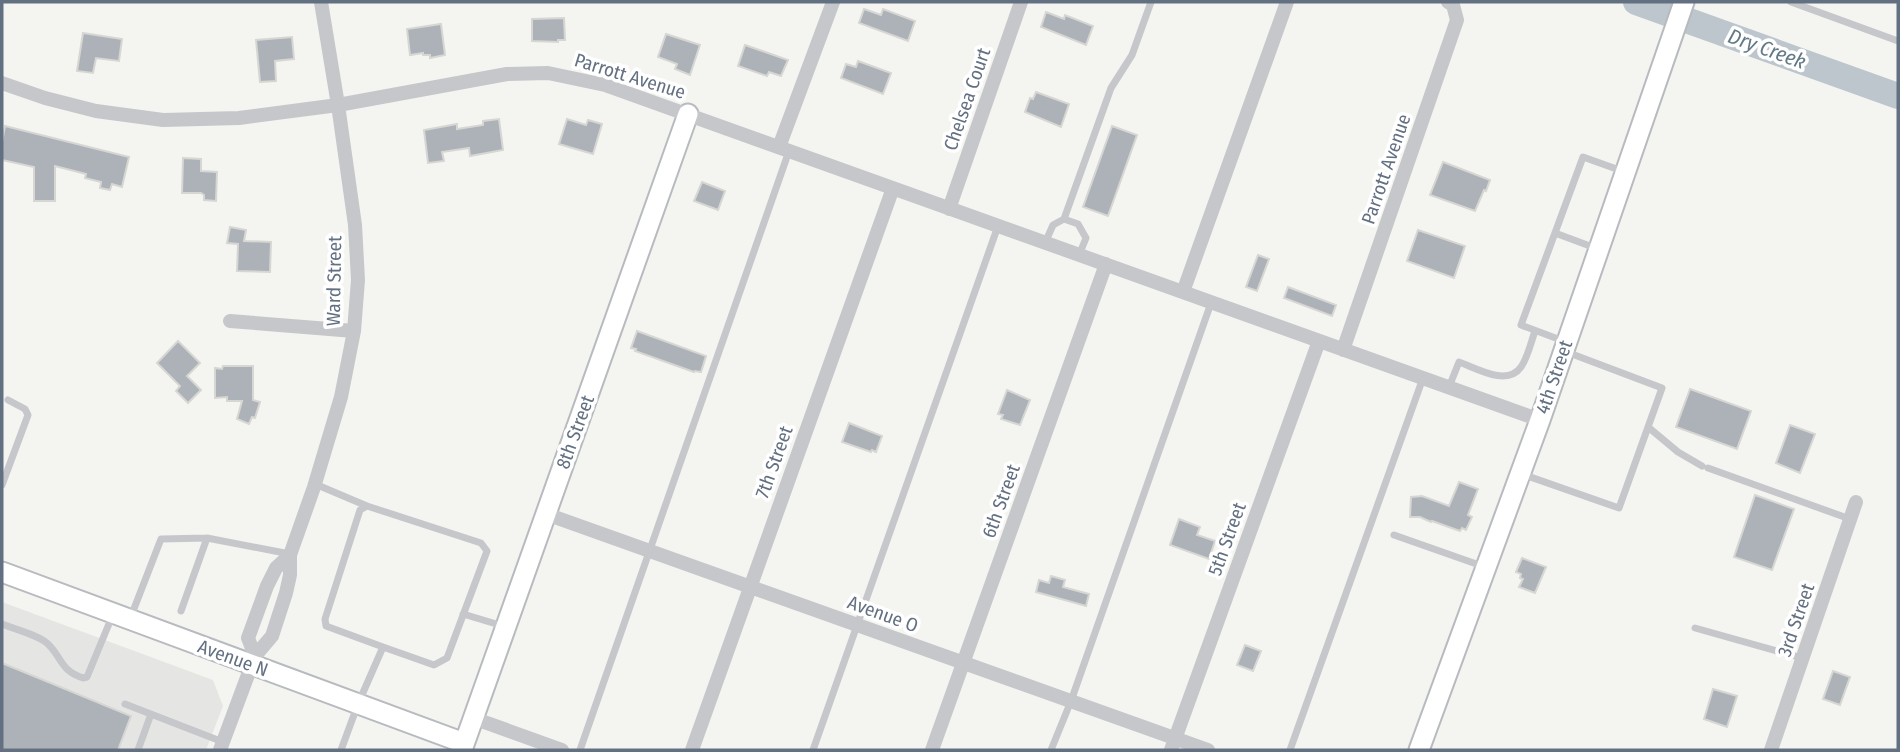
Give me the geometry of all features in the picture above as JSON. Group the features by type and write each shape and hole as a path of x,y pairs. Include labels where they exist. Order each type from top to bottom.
{"street":[{"name":"Ward Street","path":"222,746 253,661 272,636 286,593 290,555 341,397 354,331 358,280 355,225 321,2"},
{"path":"784,149 833,2"},
{"name":"Chelsea Court","path":"949,209 1021,2"},
{"path":"1182,292 1287,2"},
{"name":"Parrott Avenue","path":"1343,350 1457,20 1453,5 1448,2"},
{"name":"4th Street","path":"1419,750 1540,420 1684,2"},
{"name":"Parrott Avenue","path":"2,83 45,99 96,111 163,120 239,118 338,105 507,74 548,73 605,85 1540,420"},
{"name":"8th Street","path":"463,747 688,114"},
{"name":"7th Street","path":"692,750 893,188"},
{"name":"6th Street","path":"932,750 1105,264"},
{"path":"230,321 354,331"},
{"name":"5th Street","path":"1173,744 1319,341"},
{"name":"3rd Street","path":"1771,750 1856,502"},
{"name":"Avenue O","path":"546,514 1071,701 1173,744 1208,750"},
{"name":"Ward Street","path":"253,661 248,638 276,568 290,555"},
{"name":"Avenue N","path":"2,572 253,661 463,747"},
{"path":"473,718 562,750"}],"lane":[{"path":"1045,243 1053,225 1063,219 1111,88 1132,54 1151,2"},
{"path":"1791,2 1898,41"},
{"path":"580,750 784,149"},
{"path":"1520,473 1619,508 1662,388 1521,325 1583,157 1625,172"},
{"path":"1063,219 1078,224 1086,238 1079,255"},
{"path":"813,750 999,226"},
{"path":"1555,233 1598,249"},
{"path":"1051,750 1071,701 1211,302"},
{"path":"1449,388 1459,362 1502,377 1516,371 1521,367 1535,331"},
{"path":"1290,750 1423,378"},
{"path":"2,485 28,415 25,409 8,400"},
{"path":"1648,427 1678,452 1705,467 1850,519"},
{"path":"315,484 367,506 481,543 487,551 447,659 434,666 326,626 325,619 360,510 367,506"},
{"path":"1394,535 1486,567"},
{"path":"2,624 42,639 66,670 83,678 88,677 161,539 207,538 290,555"},
{"path":"181,611 207,538"},
{"path":"463,614 505,627"},
{"path":"1695,628 1802,659"},
{"path":"341,750 383,647"},
{"path":"125,704 222,746"},
{"path":"138,750 151,714"}],"shaded area":[{"path":"2,602 213,680 223,706 206,750 2,750"}],"building":[{"path":"864,9 881,15 883,9 915,21 908,41 859,23"},
{"path":"1046,12 1064,19 1065,15 1093,26 1086,45 1041,27"},
{"path":"564,18 565,40 532,41 532,19"},
{"path":"441,24 445,55 430,58 430,55 423,53 410,55 407,29"},
{"path":"83,33 122,39 119,61 96,58 93,73 77,71"},
{"path":"666,34 700,45 690,75 675,69 677,64 658,57"},
{"path":"292,37 294,59 275,61 276,81 260,82 256,40"},
{"path":"745,45 788,60 781,76 769,72 767,76 738,66"},
{"path":"858,61 891,73 883,94 841,78 846,64 856,67"},
{"path":"1036,92 1069,104 1061,127 1025,112 1030,98 1033,99"},
{"path":"499,119 503,150 470,156 469,148 442,152 444,161 428,163 424,130 457,124 457,129 483,125 483,121"},
{"path":"567,119 586,125 588,120 602,124 593,154 559,144"},
{"path":"5,126 129,157 122,187 112,184 110,190 100,188 101,182 85,178 86,174 55,166 55,201 34,201 34,167 2,160"},
{"path":"1112,126 1137,135 1108,216 1083,207"},
{"path":"183,158 201,159 201,171 217,172 216,201 204,200 201,193 182,193"},
{"path":"1443,162 1490,180 1475,211 1430,195"},
{"path":"702,182 725,191 718,210 694,201"},
{"path":"230,227 246,230 244,241 271,242 270,272 237,271 238,244 227,243"},
{"path":"1418,230 1465,246 1454,278 1407,261"},
{"path":"1258,255 1269,259 1257,291 1246,287"},
{"path":"1288,287 1336,305 1332,316 1284,298"},
{"path":"637,331 706,356 701,372 694,372 635,351 636,349 631,348"},
{"path":"178,341 200,363 187,376 201,390 188,403 176,391 180,386 157,363"},
{"path":"223,366 253,366 253,400 260,402 255,418 252,417 249,424 237,419 242,401 227,401 227,397 215,398 215,368 222,369"},
{"path":"1690,389 1751,411 1737,449 1676,427"},
{"path":"1007,390 1030,400 1020,425 1001,419 1003,415 998,414"},
{"path":"849,423 882,436 876,452 842,442"},
{"path":"1790,425 1815,434 1800,473 1776,463"},
{"path":"1459,482 1478,489 1468,515 1472,517 1466,530 1462,528 1460,531 1420,517 1410,517 1411,497 1422,496 1449,506"},
{"path":"1755,495 1794,509 1772,570 1734,557"},
{"path":"1179,519 1200,527 1197,535 1215,541 1209,559 1170,545"},
{"path":"1522,558 1546,567 1535,593 1519,587 1523,579 1520,578 1521,574 1516,572"},
{"path":"1051,576 1065,580 1063,587 1089,594 1086,606 1036,592 1039,580 1049,583"},
{"path":"1245,645 1261,651 1253,671 1237,665"},
{"path":"2,663 131,716 118,750 2,750"},
{"path":"1833,671 1850,677 1840,705 1823,699"},
{"path":"1713,689 1737,696 1727,727 1704,719"}],"waterway":[{"name":"Dry Creek","path":"1636,2 1898,96"}]}
